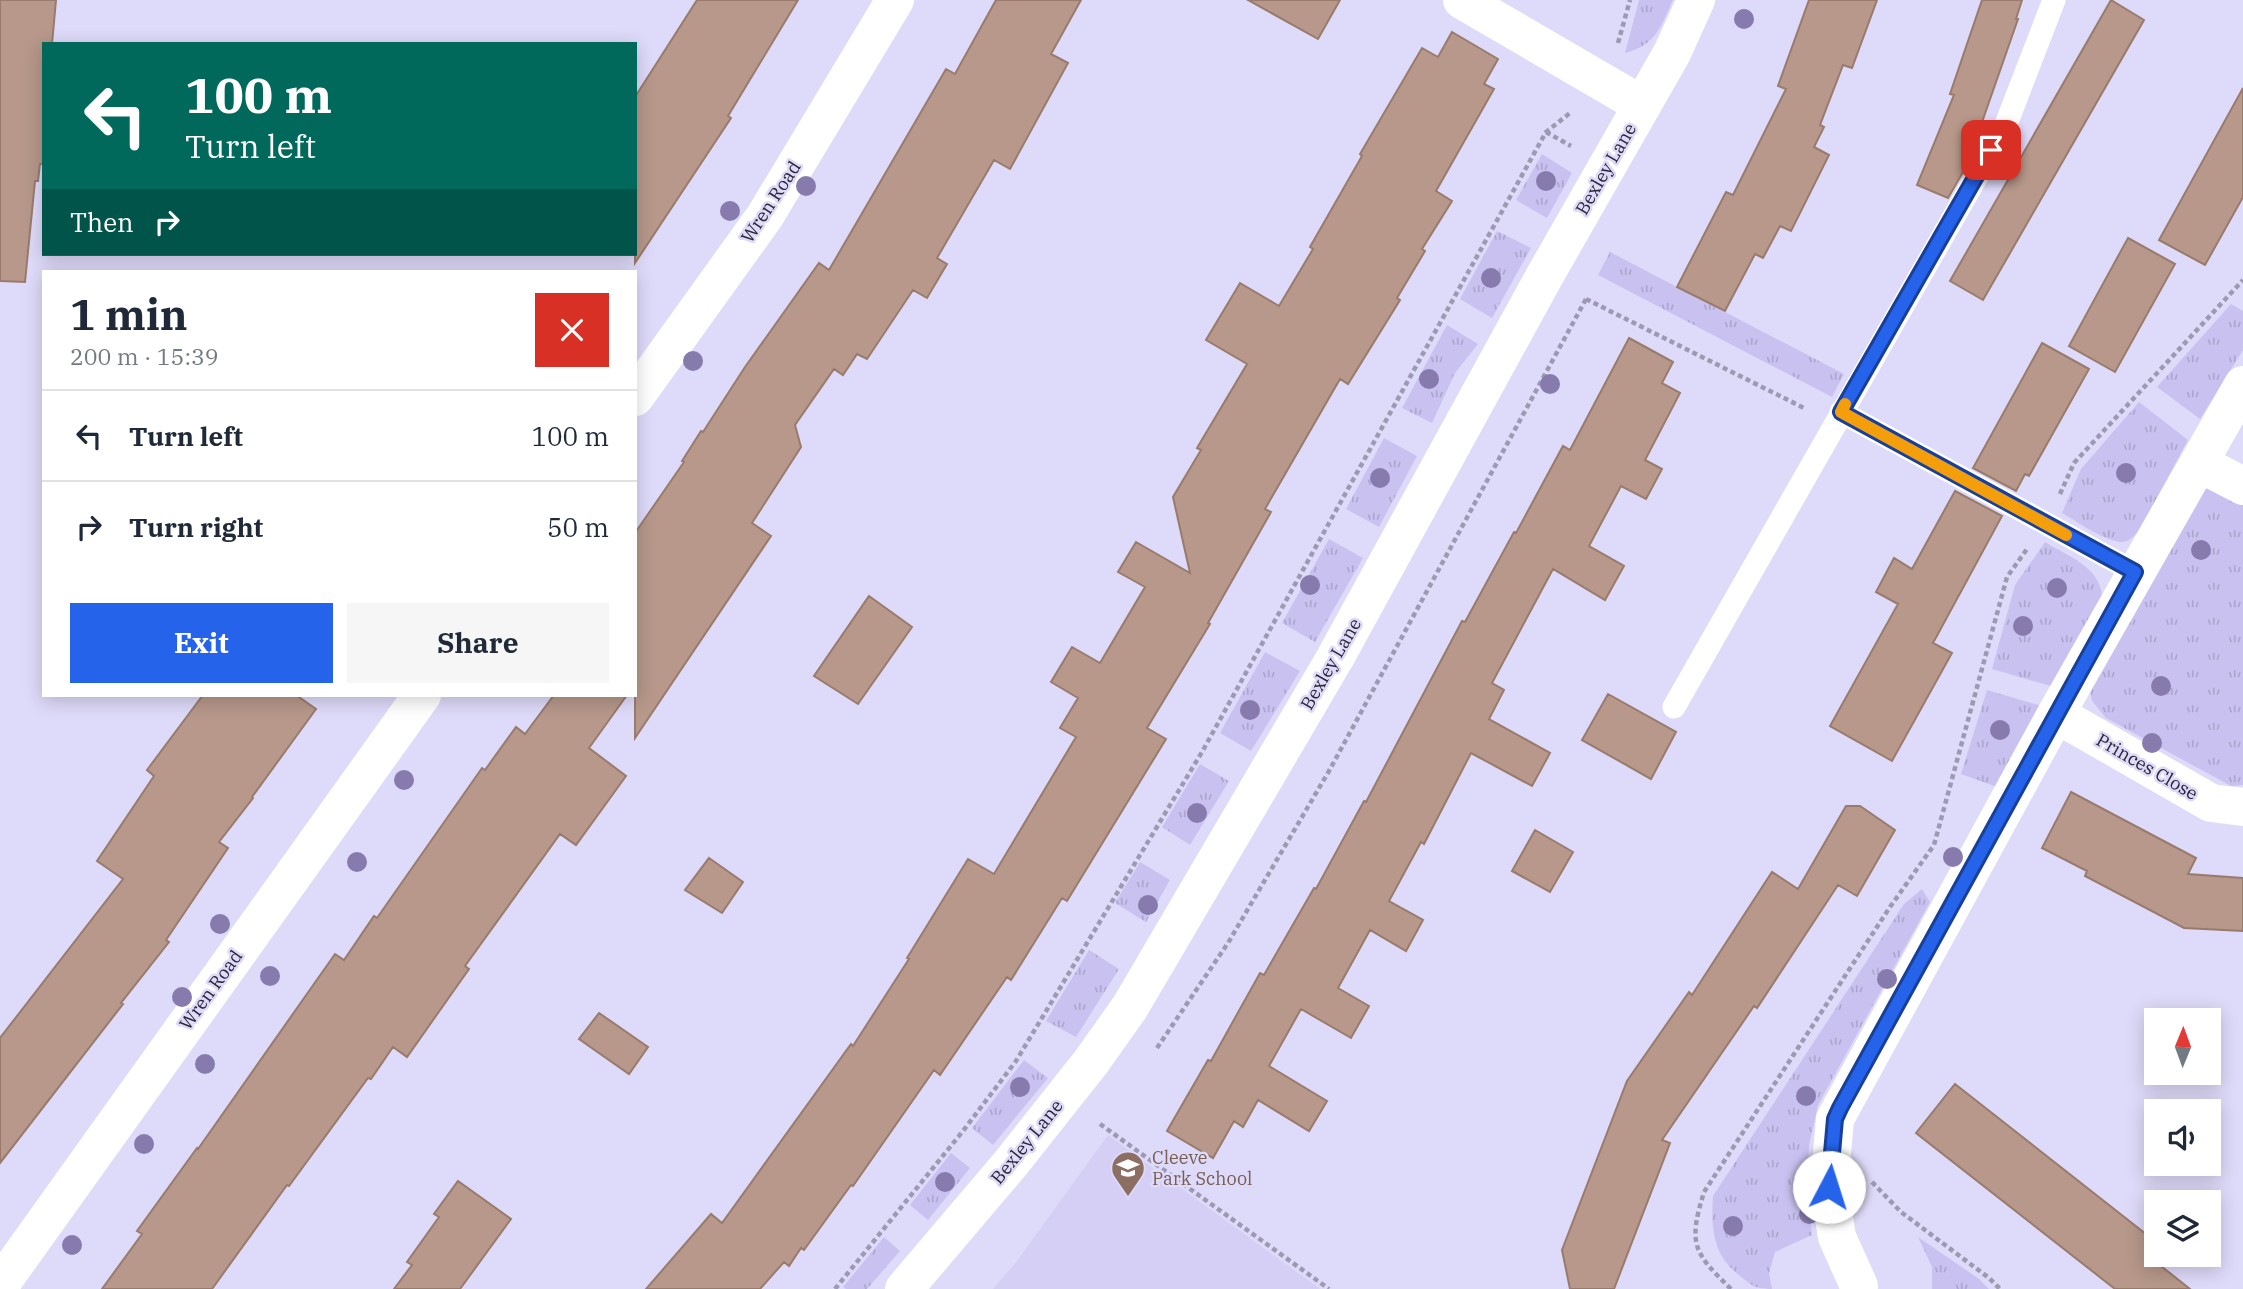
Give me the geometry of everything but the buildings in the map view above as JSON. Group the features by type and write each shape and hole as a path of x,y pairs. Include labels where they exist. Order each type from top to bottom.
{"street":[{"name":"Wren Road","path":"637,394 765,216 895,0"},
{"path":"1462,0 1642,105"},
{"name":"Bexley Lane","path":"904,1289 1011,1163 1091,1062 1130,1007 1335,658 1544,277 1679,41 1696,0"},
{"path":"1859,1286 1837,1237 1829,1187 1835,1119 2056,714 2243,385"},
{"path":"2199,463 2243,486"},
{"name":"Wren Road","path":"0,1285 421,697"},
{"name":"Princes Close","path":"2056,714 2211,803 2243,807"}],"lane":[{"path":"1674,706 2005,127 2054,0"},
{"path":"1841,412 2135,572"}],"path":[{"path":"835,1289 1016,1061 1202,752 1546,132 1607,85"},
{"path":"1731,1289 1705,1264 1697,1247 1695,1223 1704,1192 1890,907 1934,845 2007,577 2045,524 2074,463 2243,280"},
{"path":"1587,299 1816,414 1841,412"},
{"path":"1835,1119 1847,1148 1862,1173 1901,1212 2000,1289"},
{"path":"1100,1124 1329,1289"}],"shaded area":[{"name":"Cleeve Park School","path":"1108,1135 1320,1289 993,1289 1017,1261"}],"green space":[{"path":"1639,0 1673,0 1656,34 1644,45 1625,53"},
{"path":"1542,154 1572,173 1547,218 1516,200"},
{"path":"1497,231 1531,248 1492,318 1460,299"},
{"path":"1610,252 1844,374 1832,397 1598,275"},
{"path":"2231,304 2243,311 2243,350 2200,419 2157,387"},
{"path":"1447,325 1478,344 1455,373 1432,423 1402,408"},
{"path":"2139,402 2188,440 2140,529 2123,542 2100,535 2062,513 2081,469"},
{"path":"1384,438 1417,456 1379,527 1346,509"},
{"path":"2209,488 2243,503 2243,785 2231,786 2106,718 2092,701 2089,684 2197,490"},
{"path":"1329,539 1363,558 1315,642 1282,623"},
{"path":"2045,542 2089,570 2100,586 2102,596 2054,687 1992,669 2015,585"},
{"path":"1265,652 1300,671 1251,751 1220,733"},
{"path":"1987,690 2042,706 1997,787 1961,774"},
{"path":"1200,764 1229,781 1190,845 1162,827"},
{"path":"1140,862 1170,880 1146,922 1115,903"},
{"path":"1922,889 1930,902 1818,1105 1809,1146 1807,1187 1812,1235 1775,1252 1769,1273 1772,1289 1754,1286 1730,1267 1718,1249 1713,1229 1713,1196 1904,904"},
{"path":"1089,950 1119,969 1076,1037 1046,1021"},
{"path":"1024,1060 1048,1078 993,1145 972,1128"},
{"path":"951,1153 970,1168 928,1220 910,1205"},
{"path":"884,1237 900,1251 867,1289 843,1287"},
{"path":"1918,1237 1979,1279 1989,1289 1932,1289 1932,1267"}],"slow traffic":[{"path":"1845,404 1841,412 2066,535"}],"place":[{"name":"Cleeve Park School","path":"1128,1198"}],"route":[{"path":"1829,1187 1835,1119 1840,1108 2135,572 1841,412 1991,150"}]}
